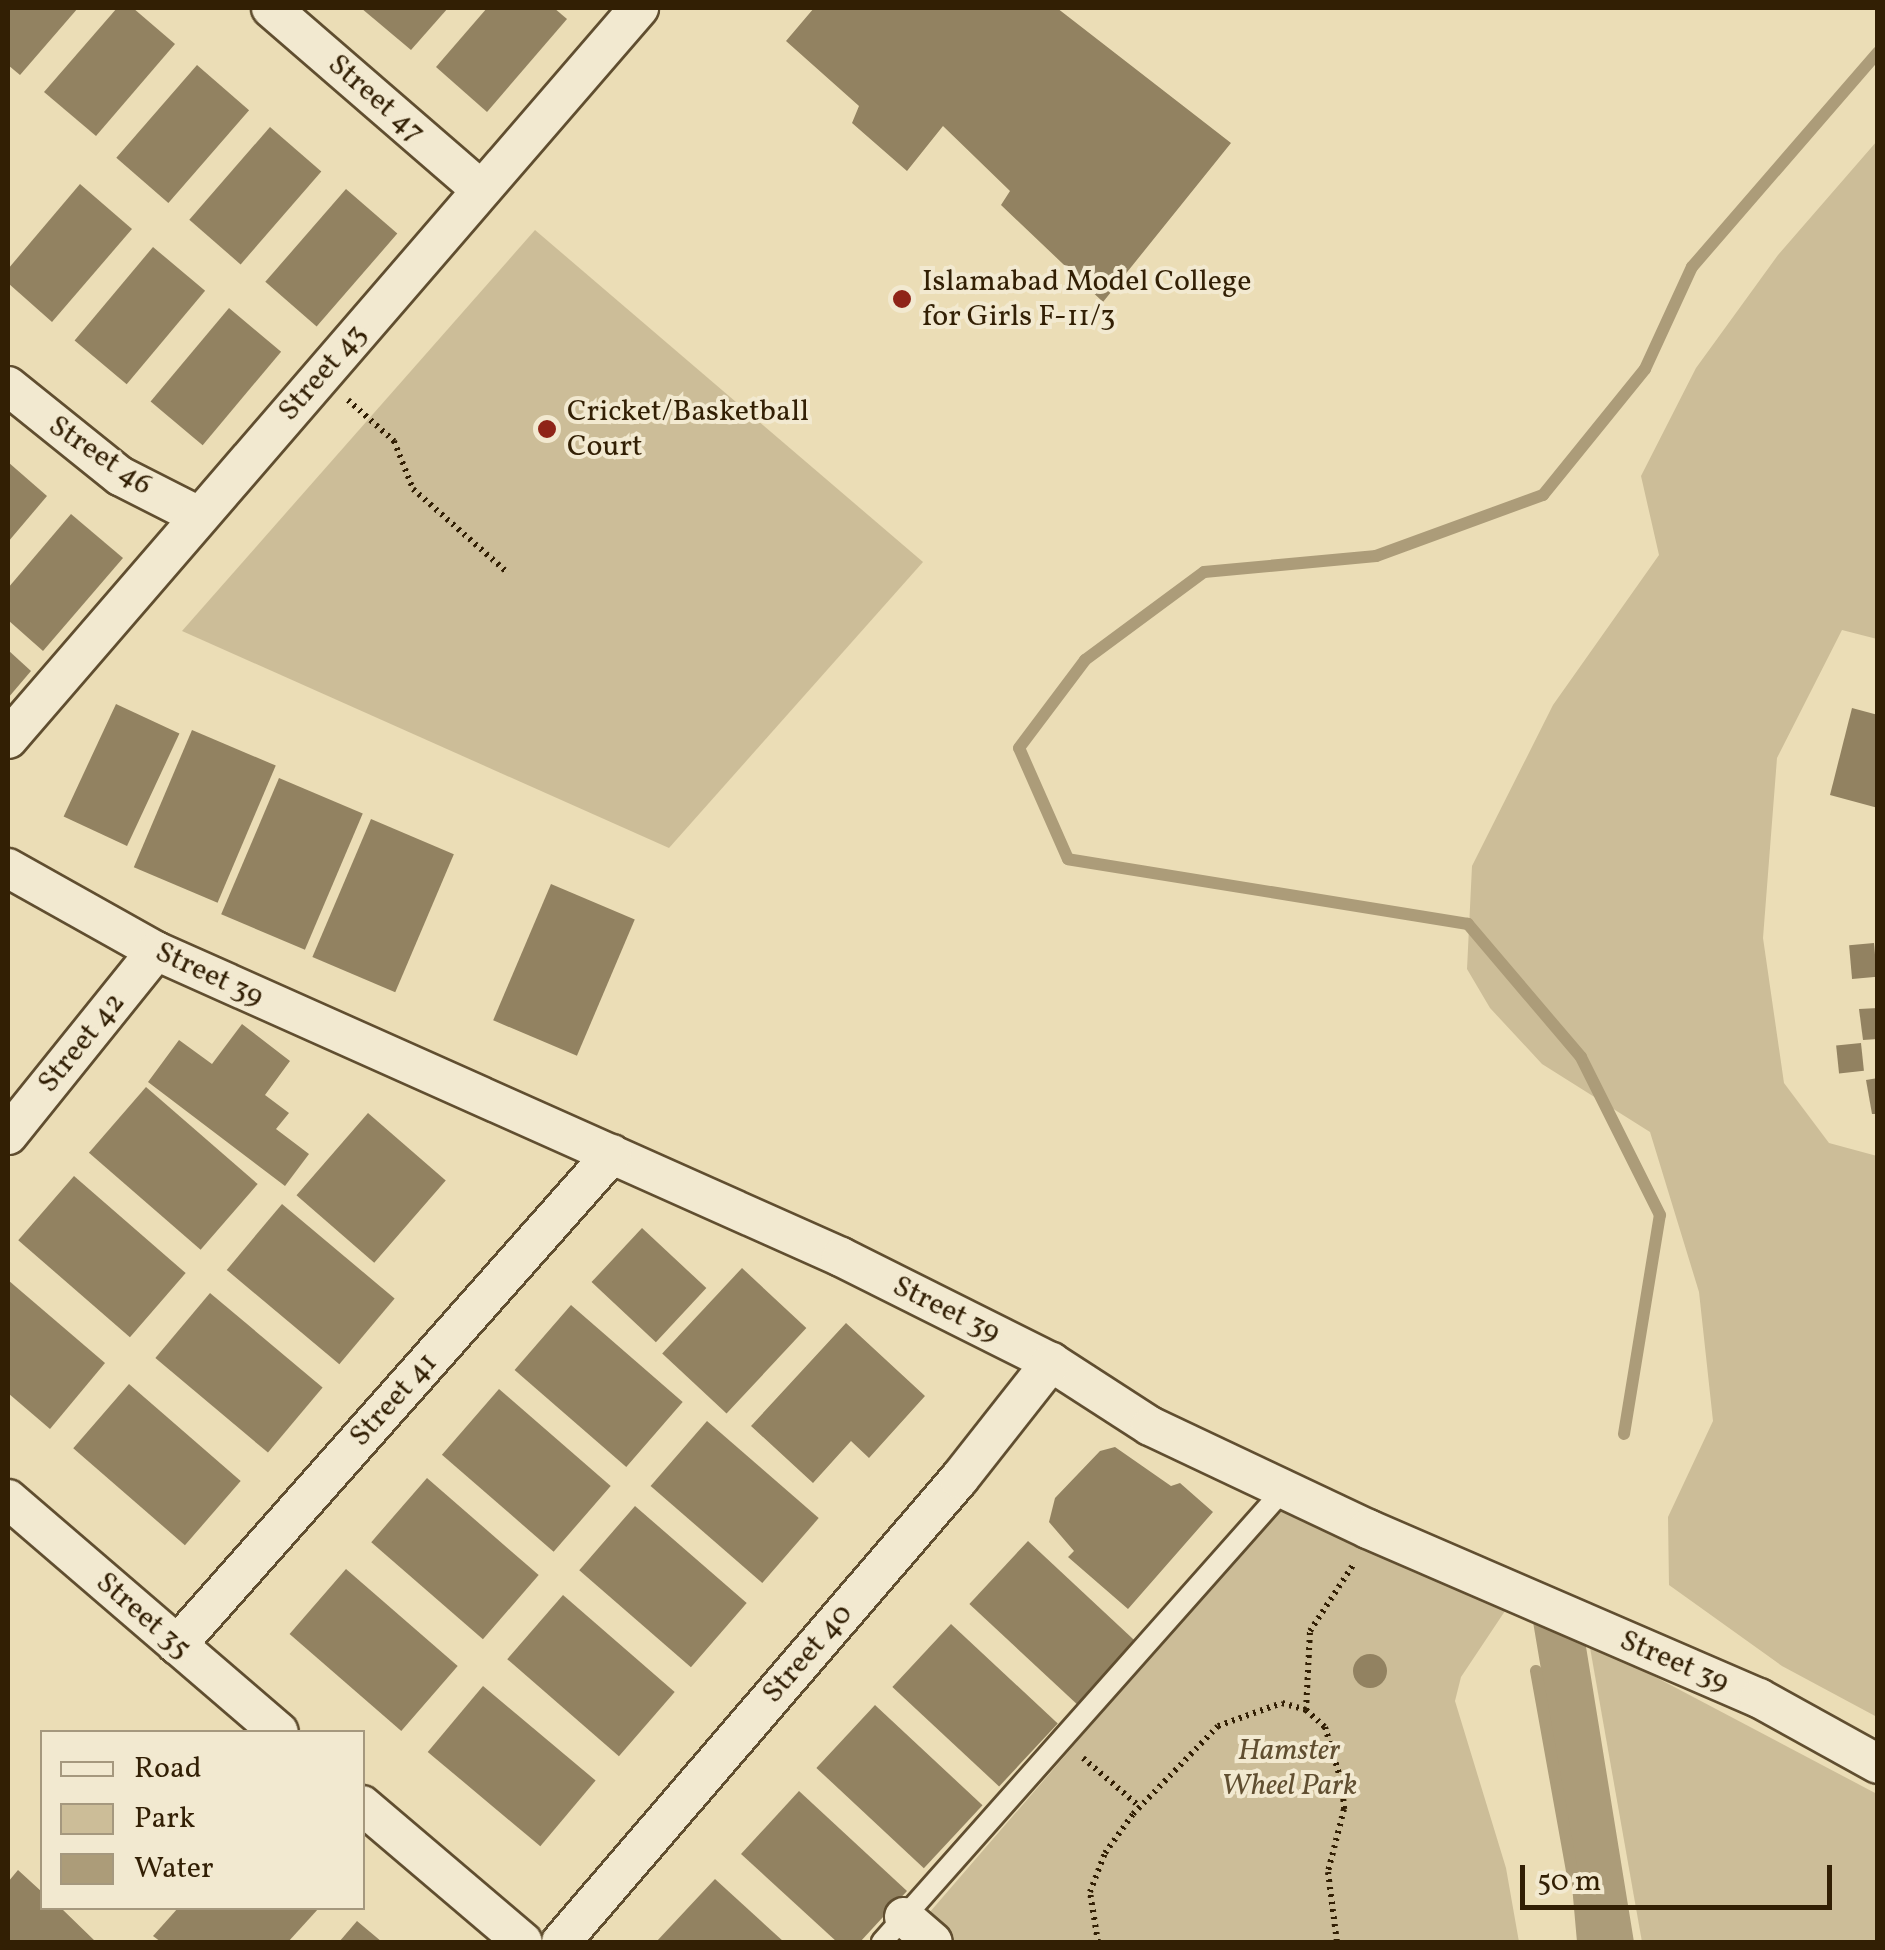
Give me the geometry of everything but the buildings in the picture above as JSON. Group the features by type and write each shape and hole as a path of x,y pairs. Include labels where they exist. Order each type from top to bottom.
{"street":[{"name":"Street 47","path":"271,8 481,190"},
{"name":"Street 43","path":"8,739 639,8"},
{"name":"Street 46","path":"8,386 120,476 200,516"},
{"name":"Street 39","path":"8,868 156,951 612,1154 1051,1362 1150,1426 1368,1529 1759,1698 1878,1764"},
{"name":"Street 42","path":"8,1135 156,951"},
{"name":"Street 41","path":"177,1645 612,1154"},
{"name":"Street 40","path":"561,1942 960,1479 1051,1362"},
{"name":"Street 35","path":"8,1499 277,1730"},
{"path":"365,1807 523,1942"},
{"path":"893,1930 933,1942"}],"lane":[{"path":"893,1930 1284,1489"}],"path":[{"path":"320,376 394,440 413,490 508,573"},
{"path":"1306,1710 1310,1631 1354,1565 1368,1529"},
{"path":"1098,1942 1089,1900 1094,1878 1140,1806 1187,1753 1228,1720 1272,1704 1306,1710 1329,1736 1344,1799 1328,1872 1338,1942"},
{"path":"1062,1740 1140,1806"}],"green space":[{"path":"1877,141 1877,639 1842,630 1777,758 1763,938 1784,1083 1829,1143 1877,1156 1877,1717 1782,1666 1669,1585 1668,1517 1713,1421 1699,1292 1650,1132 1542,1064 1490,1008 1467,969 1472,866 1553,705 1659,555 1641,476 1696,368 1778,255"},
{"path":"535,230 923,562 669,848 182,631"},
{"name":"Hamster Wheel Park","path":"1292,1493 1517,1593 1461,1677 1455,1701 1506,1868 1519,1942 948,1942 923,1920"},
{"path":"1589,1642 1877,1794 1877,1942 1642,1942"}],"water":[{"path":"1529,1598 1582,1622 1634,1942 1577,1942 1566,1818"}],"waterway":[{"path":"1624,1434 1660,1215 1581,1057 1468,924 1068,859 1019,748 1085,660 1204,572 1376,556 1543,495 1645,369 1692,267 1878,52"},
{"path":"1536,1671 1572,1871"}],"place":[{"name":"Islamabad Model College for Girls F-11/3","path":"902,299"},
{"name":"Cricket/Basketball Court","path":"547,429"}]}
